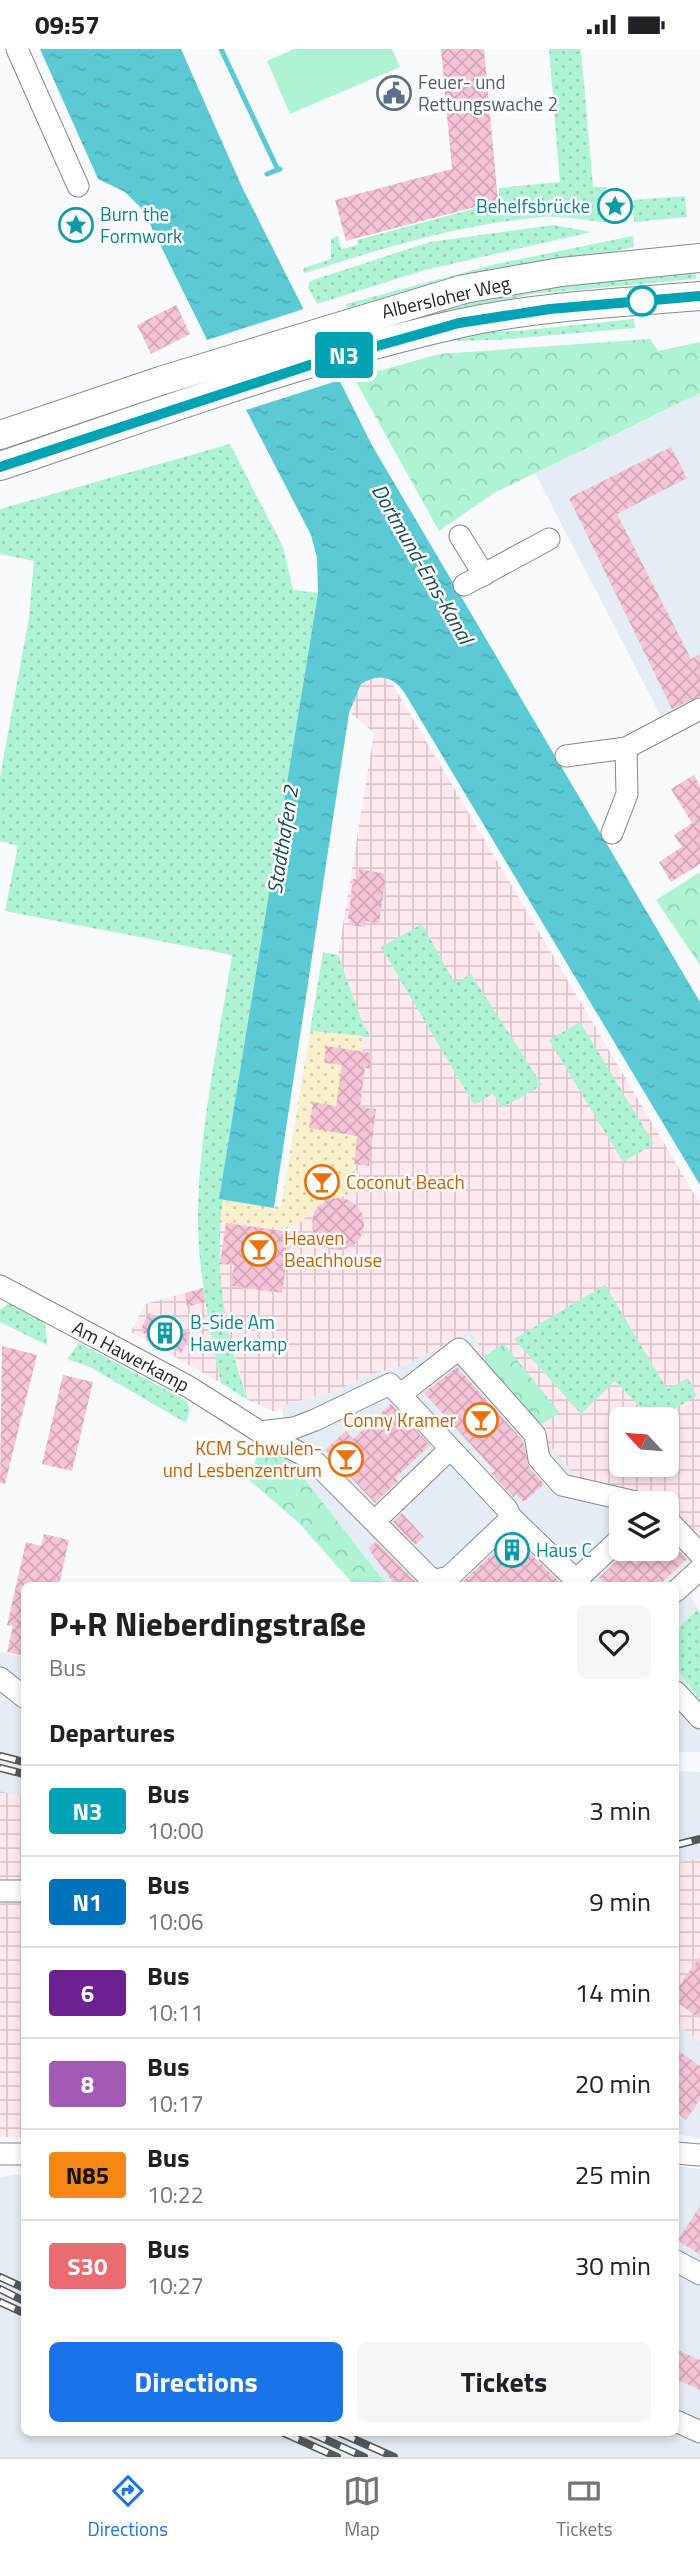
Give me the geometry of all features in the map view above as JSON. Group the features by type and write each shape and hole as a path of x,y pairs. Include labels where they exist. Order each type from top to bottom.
{"main road":[{"name":"Albersloher Weg","path":"0,435 200,368 464,289 549,274 700,258"},
{"name":"Albersloher Weg","path":"0,467 215,395 363,349 459,323 509,315 700,296"}],"street":[{"path":"17,49 78,187"},
{"path":"460,536 484,575"},
{"path":"464,586 549,539"},
{"path":"566,756 626,748 700,709"},
{"path":"612,833 628,794 626,748"},
{"name":"Am Hawerkamp","path":"0,1286 189,1387 260,1432 313,1460 429,1577 437,1580 450,1577 510,1516"},
{"path":"401,1394 459,1349 535,1435 539,1458 562,1485 609,1496"},
{"path":"260,1432 294,1427 315,1420 390,1384 507,1509 510,1516 577,1582"},
{"path":"375,1521 450,1449"},
{"path":"679,1532 700,1554"},
{"path":"579,1582 609,1551"},
{"path":"679,1588 700,1569"},
{"path":"0,1678 21,1695"},
{"path":"679,1695 700,1718"},
{"path":"0,1891 21,1891"},
{"path":"679,2153 700,2155"},
{"path":"0,2154 21,2154"},
{"path":"679,2263 700,2274"},
{"path":"679,2422 700,2432"}],"shaded area":[{"path":"700,393 700,701 663,720 535,473"},
{"path":"383,675 390,680 700,1204 700,1538 679,1516 679,1491 626,1491 579,1479 468,1352 479,1345 470,1331 405,1365 364,1376 337,1391 290,1403 275,1412 248,1400 223,1316 219,1269 220,1222 281,1228 297,1224 326,1201 363,1190 354,1164 360,1107 363,1024 338,955 374,733 352,714 359,681"},
{"path":"203,1288 221,1383 131,1332 145,1304"},
{"path":"470,1331 480,1345 469,1351 609,1468 609,1477 619,1477 636,1491 609,1491 609,1561 679,1561 679,1516 700,1538 700,1586 690,1596 698,1609 679,1627 679,1582 385,1582 289,1459 282,1408 290,1403 337,1391 364,1376 405,1365"},
{"path":"0,1652 21,1656 21,1797 0,1791"},
{"path":"679,1672 700,1700 700,1752 679,1752"},
{"path":"679,1771 700,1772 700,1858 679,1862"},
{"path":"0,1791 21,1797 21,2138 0,2137"},
{"path":"700,1858 700,2042 679,2024 679,1862"},
{"path":"679,2024 700,2042 700,2139 679,2135"},
{"path":"679,2166 700,2169 700,2457 0,2457 0,2177 21,2174 21,2436 679,2436"}],"green space":[{"path":"294,49 392,49 400,67 290,114 267,61"},
{"path":"549,49 581,49 593,187 606,187 608,203 627,201 628,222 554,217 512,220 422,238 305,273 303,271 304,268 331,259 331,239 338,236 341,249 358,245 357,240 499,202 499,188 560,182"},
{"path":"685,196 687,217 634,222 632,200"},
{"path":"554,225 592,232 425,270 317,304 308,287 310,281 430,242"},
{"path":"633,236 634,247 348,311 346,304 496,264"},
{"path":"696,267 696,279 531,294 361,339 393,316 461,299"},
{"path":"634,319 635,328 497,340 450,341 373,360 370,354 465,332 517,331"},
{"path":"650,339 658,351 700,342 700,393 494,493 439,531 354,378 439,354"},
{"path":"230,444 283,547 293,590 318,593 219,1199 223,1200 220,1252 223,1301 233,1350 248,1400 221,1383 205,1297 198,1231 202,1145 232,955 5,911 18,846 0,841 0,777 29,617 34,561 0,554 0,509"},
{"path":"700,872 700,965 656,900"},
{"path":"422,924 455,983 471,974 542,1085 502,1108 493,1094 474,1105 381,947"},
{"path":"323,952 338,955 363,1024 371,1037 310,1031"},
{"path":"580,1022 654,1144 623,1162 549,1040"},
{"path":"605,1285 667,1389 688,1378 697,1396 678,1407 640,1407 615,1381 581,1414 514,1339"},
{"path":"10,1302 45,1320 47,1345 0,1322 0,1310"},
{"path":"79,1343 187,1401 190,1410 186,1423 90,1367 67,1359"},
{"path":"504,1344 560,1413 535,1428 476,1361"},
{"path":"273,1449 289,1459 385,1582 351,1582 299,1523 249,1480 258,1453"},
{"path":"698,1609 700,1700 679,1672 679,1627"}],"sand":[{"path":"310,1031 362,1036 360,1107 354,1164 363,1191 326,1201 297,1224 281,1228 220,1222 223,1200 281,1207"}],"water":[{"path":"40,49 181,49 242,187 373,447 700,1002 700,1185 404,692 395,682 379,677 361,684 349,713 274,1208 219,1199 318,593 317,558 311,535 227,373 217,360 143,210 125,192 98,179"}],"pier":[{"path":"307,308 343,379 243,411 204,341"}],"building":[{"path":"441,49 484,49 498,201 346,241 335,200 452,169"},
{"path":"176,305 190,334 151,354 137,325"},
{"path":"671,447 687,478 617,514 691,659 700,654 700,696 672,709 569,498"},
{"path":"694,775 700,786 700,864 671,882 659,862 682,847 674,835 692,823 671,789"},
{"path":"359,869 386,874 379,924 366,921 365,927 349,925 353,879 358,879"},
{"path":"326,1046 372,1053 370,1069 365,1068 360,1107 376,1109 369,1166 354,1164 357,1136 309,1128 313,1102 336,1106 342,1065 324,1063"},
{"path":"338,1198 348,1200 356,1206 362,1214 362,1234 356,1242 348,1248 338,1250 328,1248 320,1242 314,1234 312,1224 314,1214 320,1206 328,1200"},
{"path":"226,1223 291,1232 282,1293 231,1286 234,1265 220,1264"},
{"path":"203,1288 205,1302 187,1307 185,1293"},
{"name":"B-Side Am Hawerkamp","path":"149,1313 191,1334 181,1353 140,1331"},
{"path":"2,1346 37,1355 5,1484 0,1483"},
{"name":"Conny Kramer","path":"457,1367 523,1441 529,1467 544,1484 524,1502 516,1494 513,1497 492,1474 495,1471 424,1393"},
{"path":"63,1375 93,1382 72,1471 42,1464"},
{"path":"391,1404 430,1445 395,1478 398,1481 375,1503 325,1450 346,1431 353,1439"},
{"path":"402,1513 424,1537 415,1545 393,1522"},
{"path":"44,1534 69,1540 60,1582 21,1582 21,1655 7,1652 13,1626 7,1625 26,1542 41,1546"},
{"name":"Haus C","path":"512,1536 560,1582 462,1582"},
{"path":"376,1542 416,1582 393,1582 368,1548"},
{"path":"679,1551 687,1559 662,1582 603,1582 599,1578 617,1561 632,1561 635,1564 638,1561 679,1561"},
{"path":"700,1956 700,2019 679,2003 679,1987"},
{"path":"679,2051 700,2066 700,2099 686,2120 679,2114"},
{"path":"700,2206 700,2255 679,2238"},
{"path":"679,2350 700,2360 700,2390 679,2380"}],"waterway":[{"path":"221,49 278,170"},
{"path":"267,174 280,169"}],"railway":[{"path":"0,1756 21,1761"},
{"path":"0,1768 21,1773"},
{"path":"679,1844 700,1839"},
{"path":"0,2277 21,2287"},
{"path":"0,2289 21,2300"},
{"path":"0,2302 21,2312"},
{"path":"291,2436 337,2457"},
{"path":"318,2436 364,2457"},
{"path":"347,2436 394,2457"}],"bus line":[{"name":"N3","path":"0,467 313,364 390,340 459,323 550,309 700,296"}],"place":[{"name":"Feuer- und Rettungswache 2","path":"394,93"},
{"name":"Behelfsbrücke","path":"615,206"},
{"name":"Burn the Formwork","path":"76,225"},
{"name":"Coconut Beach","path":"322,1182"},
{"name":"Heaven Beachhouse","path":"259,1249"},
{"name":"B-Side Am Hawerkamp","path":"165,1333"},
{"name":"Conny Kramer","path":"481,1420"},
{"name":"KCM Schwulen- und Lesbenzentrum","path":"346,1459"},
{"name":"Haus C","path":"512,1550"}],"water label":[{"name":"Dortmund-Ems-Kanal","path":"422,564"},
{"name":"Stadthafen 2","path":"283,840"}]}
